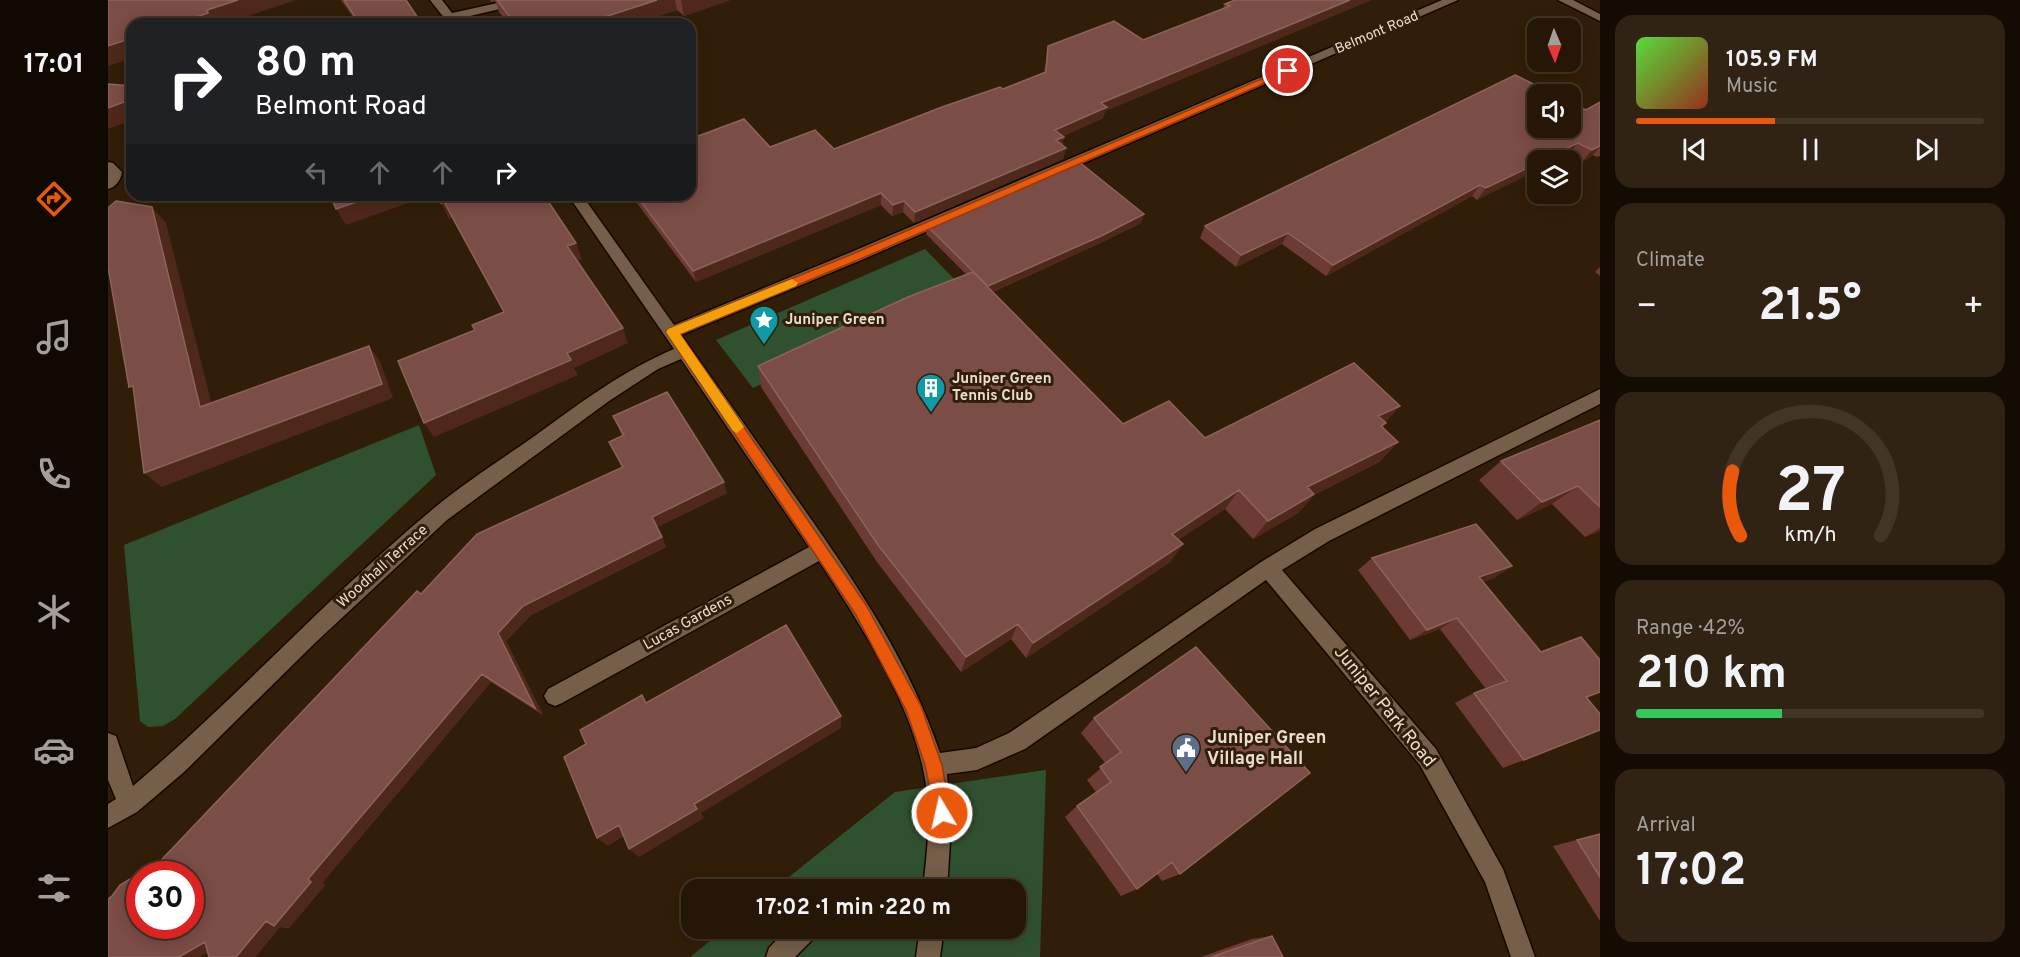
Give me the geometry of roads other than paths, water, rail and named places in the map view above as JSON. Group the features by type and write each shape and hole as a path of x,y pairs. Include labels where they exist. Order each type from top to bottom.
{"street":[{"path":"436,0 450,18"},
{"path":"463,18 526,0"},
{"name":"Belmont Road","path":"672,332 854,257 1452,0"},
{"path":"1564,0 1600,18"},
{"path":"108,166 115,172 114,178 108,185"},
{"path":"579,201 672,332 861,610 913,706 934,765 942,813 936,879"},
{"name":"Woodhall Terrace","path":"108,817 129,804 177,764 309,635 440,514 603,396 652,365 685,351"},
{"path":"934,765 977,759 1017,741 1268,568 1322,534 1600,396"},
{"name":"Lucas Gardens","path":"555,696 821,550"},
{"name":"Juniper Park Road","path":"1268,568 1428,757 1496,878 1523,957"},
{"path":"108,744 129,804"},
{"path":"778,957 795,939"},
{"path":"927,939 928,957"}],"place":[{"name":"Juniper Green","path":"764,346"},
{"name":"Juniper Green Tennis Club","path":"931,414"},
{"name":"Juniper Green Village Hall","path":"1186,774"}]}
